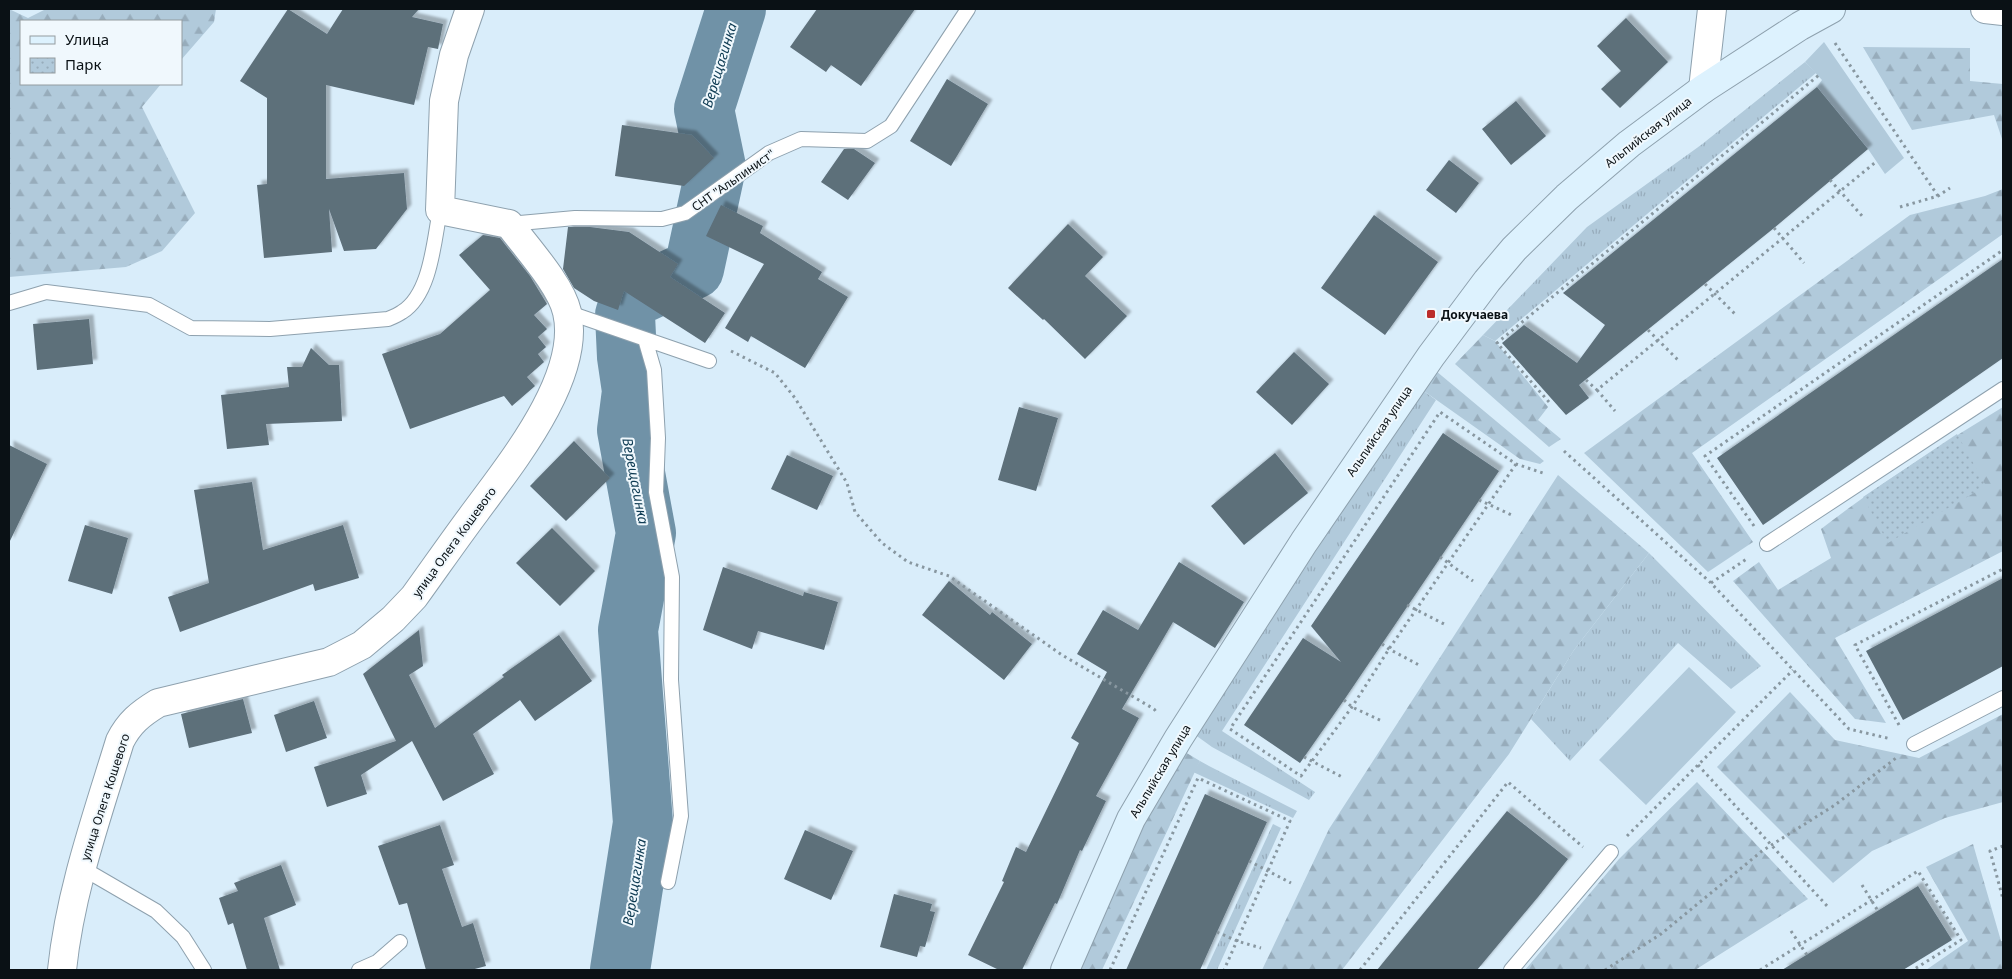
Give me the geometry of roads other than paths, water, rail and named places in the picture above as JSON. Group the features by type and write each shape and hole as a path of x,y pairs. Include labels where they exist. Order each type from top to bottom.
{"street":[{"path":"470,9 454,55 444,101 440,210 509,224"},
{"path":"1702,89 1712,9"},
{"name":"Альпийская улица","path":"1065,970 1131,819 1169,755 1304,542 1431,356 1487,281 1514,249 1567,197 1628,144 1702,89 1800,26 1831,9"},
{"path":"1985,9 2003,11"},
{"name":"улица Олега Кошевого","path":"62,970 66,936 82,868 120,741 127,728 138,715 158,703 329,662 362,645 393,619 414,597 525,444 555,388 566,356 569,335 567,312 557,289 509,224"}],"lane":[{"name":"СНТ \"Альпинист\"","path":"509,224 575,218 662,219 684,213 769,153 801,139 867,141 891,126 968,9"},
{"path":"9,303 46,292 149,305 191,328 270,328 388,319 404,312 420,293 428,271 440,210"},
{"path":"567,312 709,361"},
{"path":"645,338 654,370 658,438 656,492 672,577 671,680 681,816 668,882"},
{"path":"1767,544 2003,389"},
{"path":"1914,744 2003,698"},
{"path":"1511,970 1611,852"},
{"path":"82,868 156,911 182,937 204,970"},
{"path":"359,970 377,962 400,942"}],"waterway":[{"name":"Верещагинка","path":"620,970 643,823 628,630 646,533 627,430 632,391 627,357 625,315 631,298 694,269 716,167 704,109 736,9"}],"place":[{"name":"Докучаева","path":"1431,314"}]}
